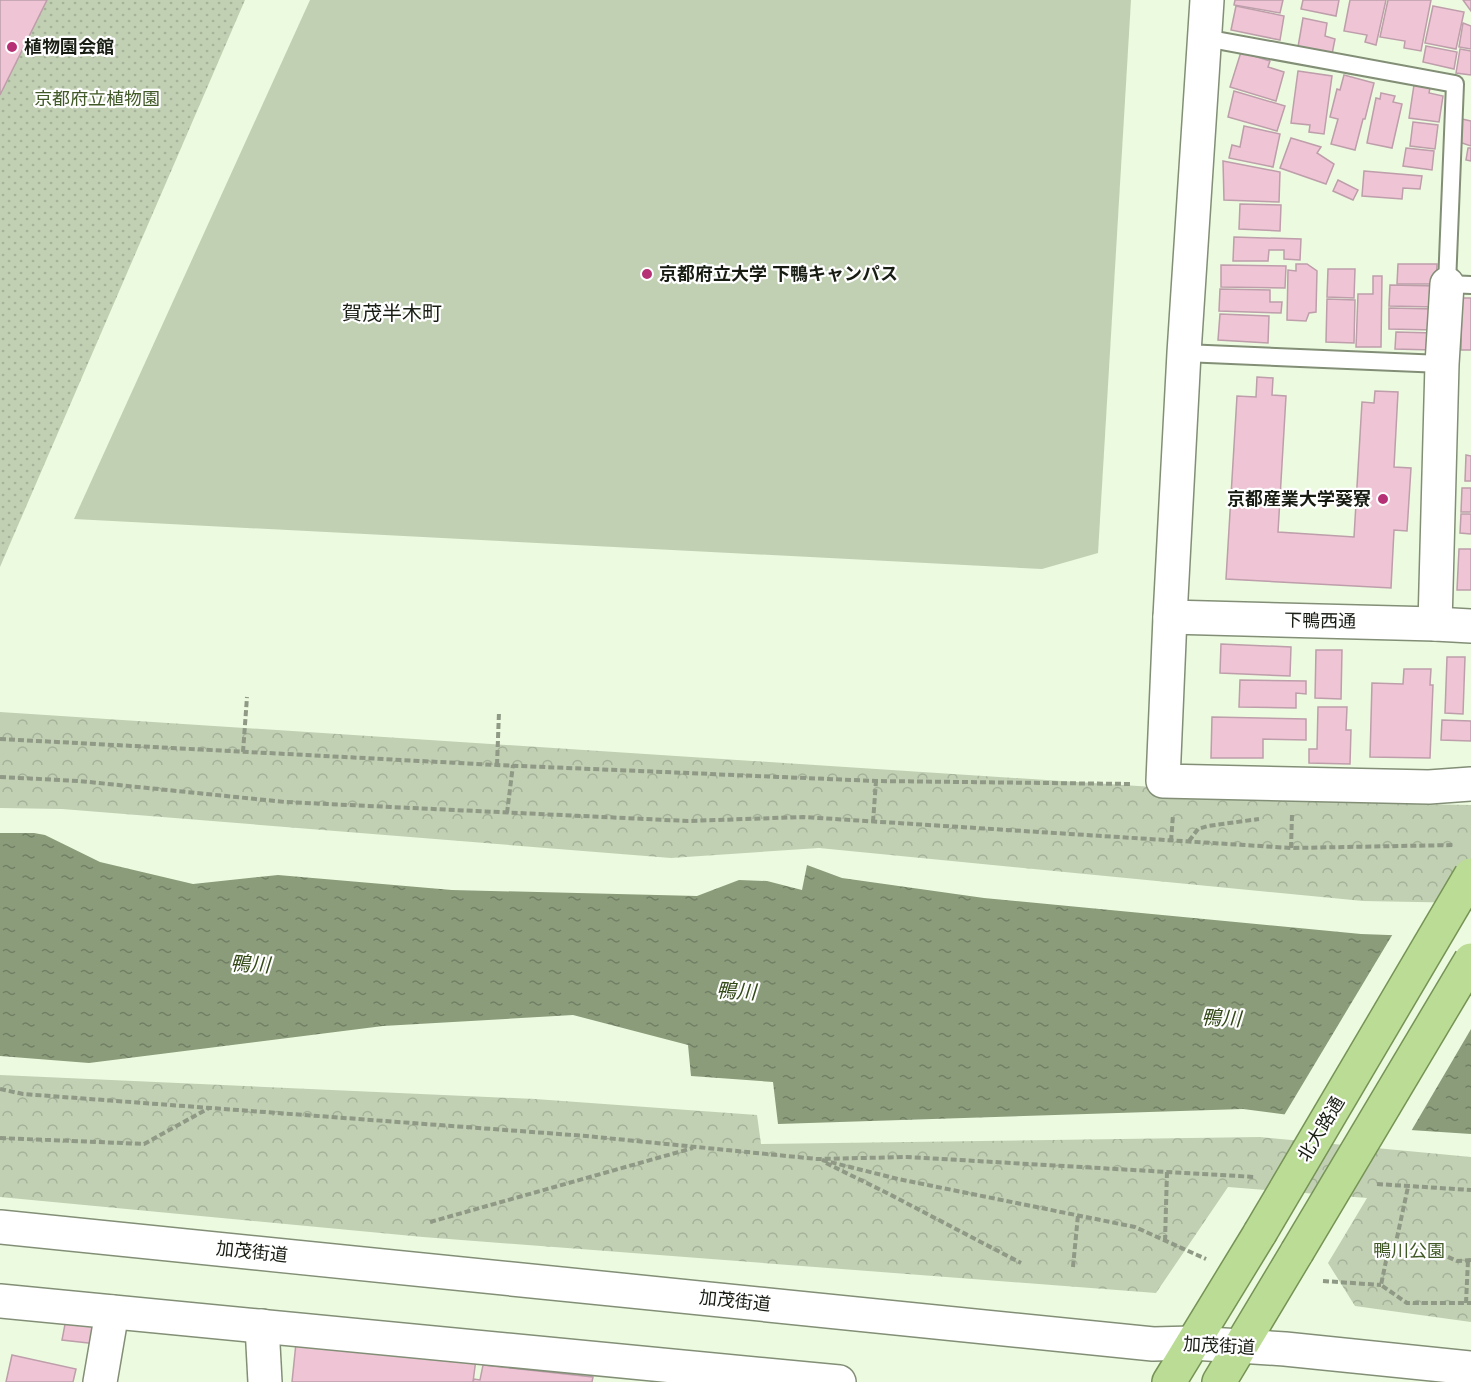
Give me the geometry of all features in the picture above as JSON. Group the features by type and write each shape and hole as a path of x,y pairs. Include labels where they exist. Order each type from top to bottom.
{"highway":[{"name":"北大路通","path":"1169,1382 1260,1233 1466,860"},
{"path":"1219,1382 1471,960"}],"street":[{"path":"1207,0 1184,353 1163,780 1429,787 1471,784"},
{"path":"1435,624 1442,364 1459,285"},
{"name":"下鴨西通","path":"1170,617 1471,626"},
{"name":"加茂街道","path":"0,1227 1153,1344 1192,1343 1285,1349 1467,1372"},
{"path":"0,1301 262,1326 636,1372 839,1382"},
{"path":"100,1382 112,1312"},
{"path":"262,1326 266,1382"}],"lane":[{"path":"1205,38 1455,84 1459,285"},
{"path":"1184,353 1442,364"}],"path":[{"path":"243,752 247,697"},
{"path":"497,765 499,712"},
{"path":"0,739 497,765 876,781 1133,784 1163,780"},
{"path":"507,813 513,765"},
{"path":"0,777 79,781 285,802 688,821 803,817 1466,860"},
{"path":"873,822 876,781"},
{"path":"1292,820 1292,848"},
{"path":"1172,841 1173,827"},
{"path":"0,1089 23,1094 586,1137 817,1159 908,1157 1259,1178"},
{"path":"0,1138 144,1144 210,1108"},
{"path":"430,1222 697,1147"},
{"path":"817,1159 898,1179 1135,1227 1207,1259"},
{"path":"817,1159 1021,1263"},
{"path":"1165,1240 1167,1172"},
{"path":"1374,1184 1471,1190"},
{"path":"1393,1256 1408,1186"},
{"path":"1073,1267 1078,1215"},
{"path":"1323,1281 1381,1285 1407,1303 1469,1303 1470,1260 1457,1261 1437,1252 1407,1248 1386,1261 1381,1285"}],"green space":[{"name":"京都府立植物園","path":"0,0 245,0 0,567"},
{"name":"京都府立大学 下鴨キャンパス","path":"310,0 1131,0 1098,553 1042,569 74,519"},
{"path":"0,712 1415,804 1471,805 1471,903 1363,901 819,848 671,858 62,809 0,808"},
{"name":"鴨川公園","path":"0,1075 535,1099 757,1115 761,1144 1260,1137 1471,1157 1471,1322 1355,1306 1328,1263 1367,1198 1228,1187 1156,1293 423,1237 0,1197"}],"water":[{"name":"鴨川","path":"0,833 45,835 100,862 193,884 278,875 452,890 697,896 739,880 767,881 802,890 807,865 842,878 984,898 1361,934 1471,938 1471,1134 1395,1129 1243,1109 778,1124 773,1082 691,1076 688,1045 573,1015 383,1026 89,1063 0,1056"}],"pier":[{"path":"1394,932 1471,935 1471,1029 1410,1133 1283,1117"}],"building":[{"name":"植物園会館","path":"0,0 47,0 0,95"},
{"path":"1235,0 1283,0 1280,13 1234,5"},
{"path":"1303,0 1339,0 1336,16 1301,9"},
{"path":"1350,0 1386,0 1376,45 1365,42 1367,35 1344,31"},
{"path":"1388,0 1431,0 1421,51 1404,48 1405,41 1380,37"},
{"path":"1463,0 1471,0 1471,11"},
{"path":"1236,6 1284,16 1280,40 1231,30"},
{"path":"1433,6 1464,12 1456,49 1425,43"},
{"path":"1303,18 1327,23 1325,36 1335,39 1332,54 1298,47"},
{"path":"1463,23 1471,26 1471,49 1459,47"},
{"path":"1426,46 1457,52 1454,69 1423,62"},
{"path":"1460,49 1471,51 1471,75 1456,73"},
{"path":"1241,52 1270,61 1268,67 1284,72 1276,101 1230,87"},
{"path":"1298,71 1332,76 1324,134 1309,132 1310,125 1291,123"},
{"path":"1344,75 1374,83 1355,150 1331,144 1338,119 1330,117 1337,89 1340,90"},
{"path":"1414,85 1430,88 1429,93 1443,96 1439,122 1409,118"},
{"path":"1234,91 1285,106 1277,131 1228,117"},
{"path":"1381,93 1395,96 1393,102 1402,104 1392,148 1367,143 1376,98 1380,99"},
{"path":"1462,119 1471,121 1471,146 1459,142"},
{"path":"1413,122 1438,125 1435,149 1410,146"},
{"path":"1244,126 1280,134 1273,167 1229,158 1232,145 1240,147"},
{"path":"1291,138 1321,147 1317,153 1334,164 1326,184 1280,168"},
{"path":"1406,148 1434,151 1432,170 1403,166"},
{"path":"1468,148 1471,148 1471,161 1466,160"},
{"path":"1223,161 1280,172 1279,202 1224,200"},
{"path":"1364,171 1422,176 1420,189 1403,188 1402,199 1362,196"},
{"path":"1338,180 1358,190 1353,200 1333,191"},
{"path":"1240,204 1281,205 1280,231 1239,229"},
{"path":"1234,237 1301,239 1300,260 1284,259 1284,250 1269,250 1268,261 1233,261"},
{"path":"1296,264 1307,264 1317,271 1316,312 1309,313 1306,321 1287,320 1288,270 1296,271"},
{"path":"1398,264 1437,264 1436,284 1397,284"},
{"path":"1221,265 1286,266 1285,288 1221,287"},
{"path":"1328,269 1355,269 1354,298 1327,297"},
{"path":"1373,276 1382,276 1381,347 1356,347 1358,294 1373,294"},
{"path":"1390,285 1437,286 1436,307 1389,306"},
{"path":"1220,289 1270,290 1270,302 1282,302 1281,313 1219,311"},
{"path":"1462,298 1471,298 1471,350 1461,350"},
{"path":"1327,299 1355,300 1354,343 1326,342"},
{"path":"1389,308 1435,309 1435,330 1389,329"},
{"path":"1220,314 1269,316 1268,343 1218,340"},
{"path":"1396,332 1434,333 1433,350 1395,349"},
{"name":"京都産業大学葵寮","path":"1257,377 1273,378 1272,395 1286,396 1278,532 1354,537 1362,402 1374,403 1375,391 1398,392 1394,467 1411,468 1407,531 1394,530 1391,588 1226,579 1237,396 1256,397"},
{"path":"1466,455 1471,456 1471,481 1465,481"},
{"path":"1462,488 1471,488 1471,512 1461,512"},
{"path":"1461,514 1471,514 1471,534 1460,533"},
{"path":"1459,549 1471,549 1471,590 1457,590"},
{"path":"1221,644 1291,647 1290,676 1220,673"},
{"path":"1316,650 1342,650 1341,699 1315,698"},
{"path":"1447,657 1465,657 1463,714 1445,713"},
{"path":"1404,669 1431,669 1430,685 1433,685 1430,758 1370,757 1372,683 1403,684"},
{"path":"1240,680 1306,681 1306,694 1296,693 1296,708 1239,707"},
{"path":"1318,707 1347,707 1346,730 1351,730 1350,764 1309,763 1309,749 1317,749"},
{"path":"1212,717 1306,719 1306,740 1263,739 1263,758 1211,758"},
{"path":"1442,720 1471,721 1471,741 1441,740"},
{"path":"66,1319 100,1323 97,1344 62,1340"},
{"path":"296,1343 476,1359 473,1382 292,1382"},
{"path":"12,1355 76,1369 73,1382 6,1382"},
{"path":"483,1365 593,1377 592,1382 473,1382 474,1379 480,1380"}],"place":[{"name":"植物園会館","path":"12,47"},
{"name":"京都府立大学 下鴨キャンパス","path":"647,274"},
{"name":"京都産業大学葵寮","path":"1383,499"}],"district":[{"name":"賀茂半木町","path":"392,313"}]}
